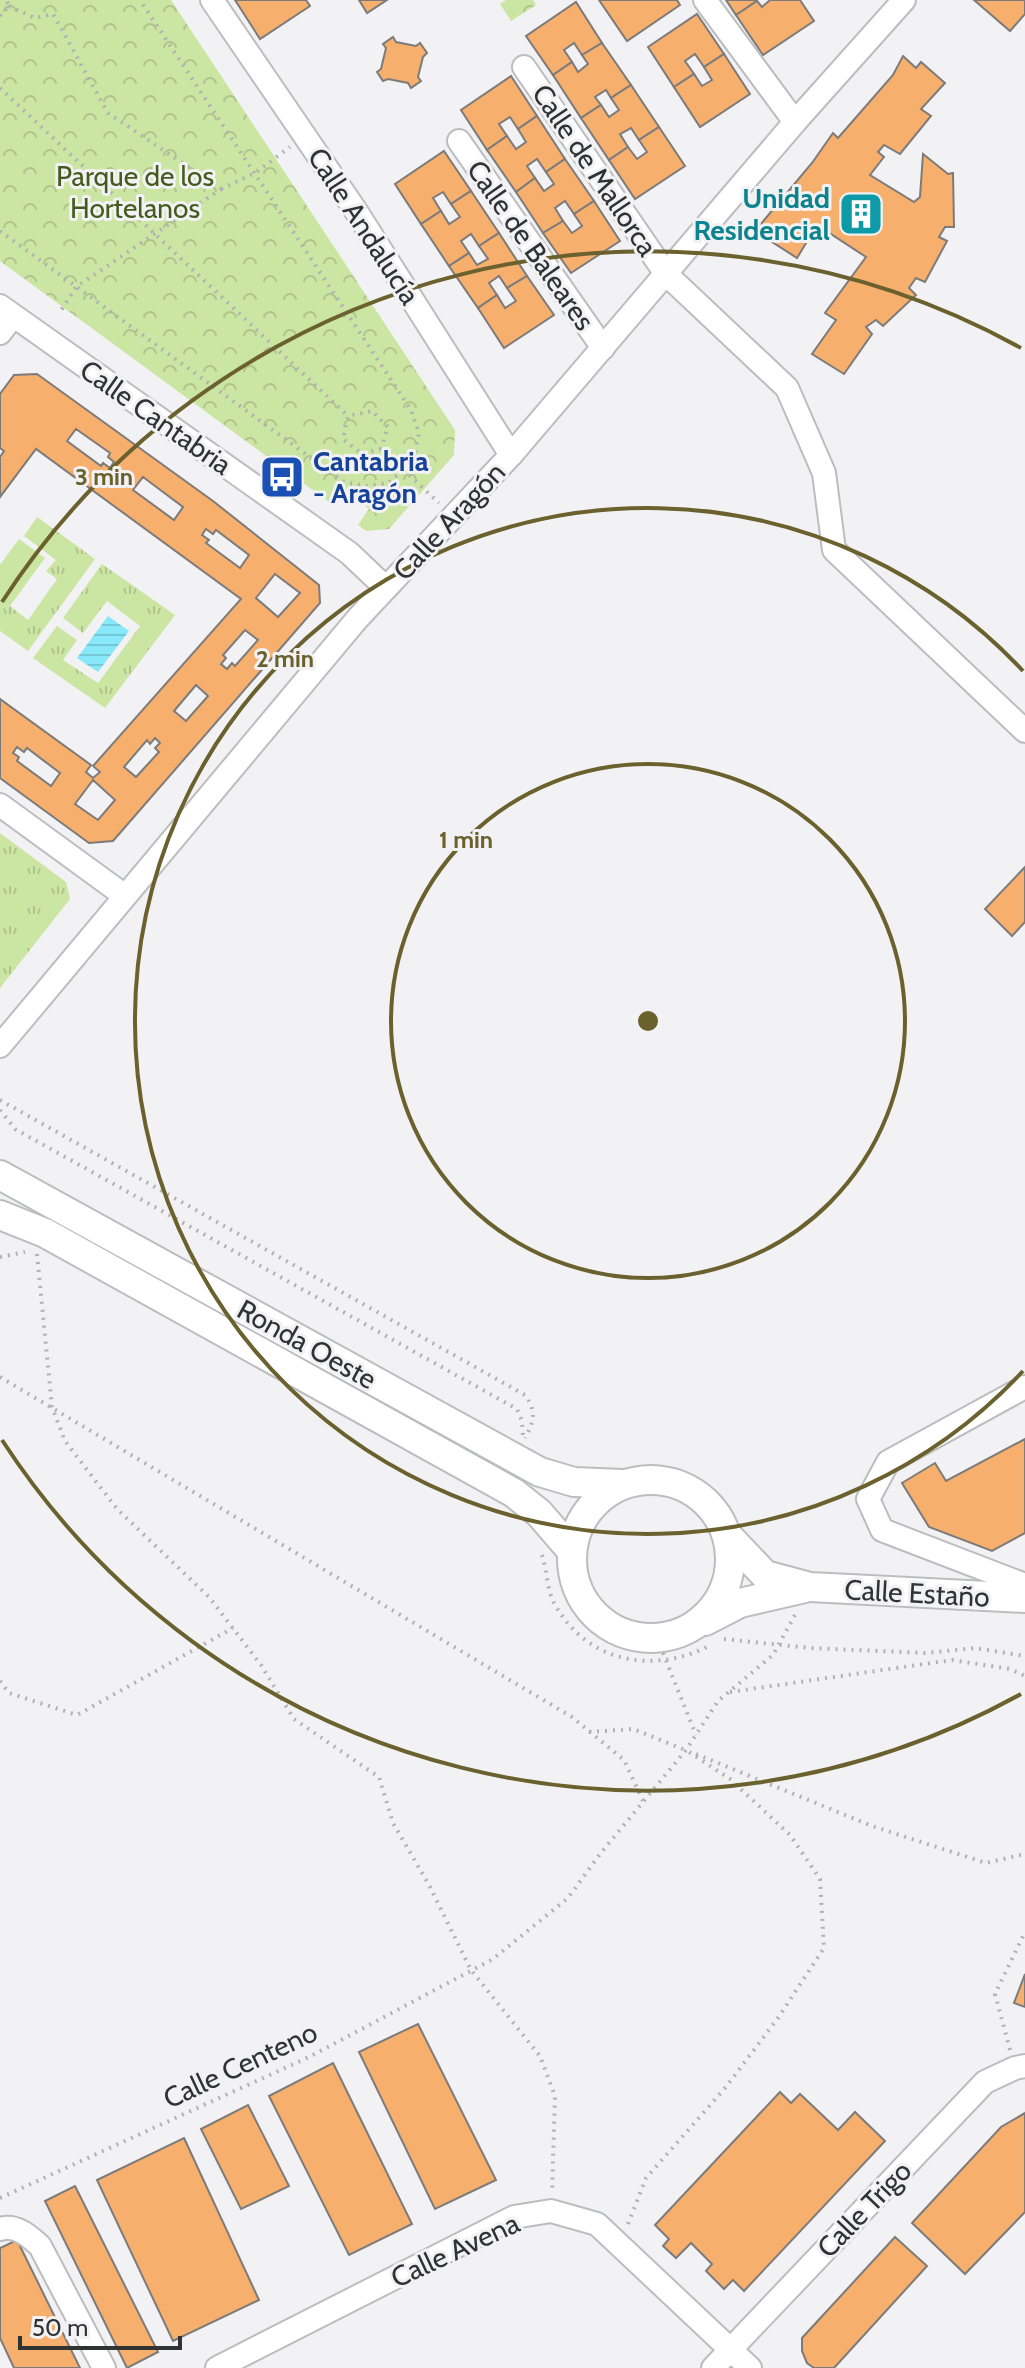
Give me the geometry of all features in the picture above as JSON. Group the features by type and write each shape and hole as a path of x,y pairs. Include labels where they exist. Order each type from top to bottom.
{"main road":[{"name":"Ronda Oeste","path":"0,1175 540,1472 574,1482 623,1484"},
{"name":"Ronda Oeste","path":"0,1215 45,1233 514,1493 539,1513 571,1550"},
{"path":"648,1479 674,1482 697,1494 715,1512 727,1535 731,1562 725,1589 711,1612 690,1629 666,1638 641,1638 617,1632 596,1618 581,1598 572,1575 571,1550 577,1528 588,1510 604,1495 623,1484 648,1479"},
{"name":"Calle Estaño","path":"727,1535 765,1575 810,1587 1025,1598"},
{"name":"Calle Estaño","path":"690,1629 740,1603 810,1587"}],"street":[{"name":"Calle Andalucía","path":"212,0 356,211 511,455"},
{"path":"705,0 795,122"},
{"name":"Calle Aragón","path":"0,1046 386,588 511,455 795,122 904,0"},
{"name":"Calle de Mallorca","path":"524,67 666,274 787,388 824,473 834,550 1025,731"},
{"name":"Calle de Baleares","path":"459,141 603,348"},
{"name":"Calle Cantabria","path":"4,318 349,553 386,588"},
{"path":"0,805 125,896"},
{"name":"Calle Estaño","path":"1025,1387 888,1462 868,1499 882,1530 1025,1585"},
{"name":"Calle Trigo","path":"713,2368 985,2082 1020,2067"},
{"name":"Calle Avena","path":"217,2368 514,2217 551,2211 597,2224 750,2368"},
{"path":"0,2229 7,2227 24,2232 40,2246 104,2368"}],"path":[{"path":"6,0 9,6 35,18 53,14 108,113 221,189"},
{"path":"0,231 344,482 366,486 388,483 414,456 419,433 411,410 140,0"},
{"path":"0,16 9,6"},
{"path":"0,88 348,416"},
{"path":"60,312 76,287 221,189 255,173 304,136"},
{"path":"348,416 372,411 388,427 381,449"},
{"path":"348,416 343,439 362,454 381,449"},
{"path":"381,449 453,515"},
{"path":"0,1100 525,1395 532,1406 532,1424 523,1442 522,1421 517,1409 15,1129 0,1110"},
{"path":"0,1257 37,1249 52,1407 65,1441 117,1509 209,1597 261,1665 294,1719 379,1777 393,1823 429,1885 471,1970 540,2056 555,2096 551,2211"},
{"path":"0,1377 572,1717 624,1760 644,1803"},
{"path":"538,1545 552,1600 574,1633 614,1656 648,1663 681,1659 725,1638 926,1653 975,1648 1025,1656"},
{"name":"Calle Centeno","path":"0,2198 309,2057 493,1959 568,1898 600,1854 686,1750 718,1701 773,1655 810,1587"},
{"path":"0,1681 9,1693 77,1715 233,1628"},
{"path":"663,1653 696,1735"},
{"path":"728,1693 952,1660 1010,1669 1025,1676"},
{"path":"589,1732 633,1729 872,1826 986,1863 1025,1854"},
{"path":"620,2246 646,2178 726,2087 778,2018 824,1948 820,1879 790,1835 730,1779 686,1750"},
{"path":"1020,2067 995,1994 1025,1932"}],"green space":[{"name":"Parque de los Hortelanos","path":"0,0 171,0 455,430 454,455 389,529 366,531 358,525 369,509 344,491 333,505 0,261"},
{"path":"506,0 533,0 536,5 511,21 500,4"},
{"path":"37,517 95,559 28,651 0,631 0,605 7,610 10,606 28,620 57,579 46,571 56,560 24,536"},
{"path":"19,539 45,558 7,610 0,605 0,565"},
{"path":"102,564 175,615 105,708 33,658 57,626 77,640 63,660 98,683 140,626 107,601 83,633 63,618"},
{"path":"0,833 66,882 70,899 0,988"}],"water":[{"path":"108,616 129,631 98,672 77,658"}],"building":[{"path":"235,0 306,0 310,6 260,39"},
{"path":"359,0 387,0 367,13"},
{"path":"599,0 677,0 680,5 627,41"},
{"path":"726,0 756,0 757,1 736,15"},
{"path":"770,0 800,0 814,21 763,55 736,15 757,1 762,7"},
{"path":"974,0 1025,0 1025,14 1010,31"},
{"path":"576,2 602,43 582,55 574,43 564,50 572,62 553,75 526,36"},
{"path":"697,14 724,54 704,67 695,54 685,61 694,74 674,87 648,47"},
{"path":"393,37 396,42 416,46 420,43 427,53 418,77 421,81 411,88 408,83 383,81 377,72 381,69 386,48 383,44"},
{"path":"602,43 631,85 611,98 606,90 595,97 601,105 581,118 553,75 572,62 578,72 588,64 582,55"},
{"path":"724,54 750,94 700,127 674,87 694,74 702,86 712,80 704,67"},
{"name":"Unidad Residencial","path":"903,56 916,68 921,62 945,83 921,109 931,116 900,154 884,145 878,152 884,157 870,175 914,202 920,197 923,154 948,174 953,173 954,227 945,227 939,237 947,241 925,282 916,278 909,288 916,295 883,326 876,320 866,327 872,334 844,374 812,354 836,320 825,313 866,257 817,225 797,258 755,231 833,133 838,138 893,75"},
{"path":"511,76 537,116 518,129 510,117 499,124 507,136 487,150 461,110"},
{"path":"631,85 659,127 639,140 631,128 620,134 628,147 609,160 581,118 601,105 609,117 619,110 611,98"},
{"path":"537,116 565,159 546,172 537,159 527,166 535,178 516,192 487,150 507,136 516,149 526,142 518,129"},
{"path":"659,127 685,166 635,199 609,160 628,147 637,159 647,152 639,140"},
{"path":"444,151 471,191 451,204 443,192 433,198 441,211 421,224 395,184"},
{"path":"565,159 594,201 574,214 565,201 555,208 563,221 543,233 516,192 535,178 544,191 554,184 546,172"},
{"path":"471,191 499,233 479,246 471,234 461,241 469,253 449,266 421,224 441,211 449,224 460,217 451,204"},
{"path":"594,201 620,241 571,273 543,233 563,221 572,233 582,226 574,214"},
{"path":"499,233 527,276 507,288 499,276 489,283 497,295 478,308 449,266 469,253 477,265 488,259 479,246"},
{"path":"527,276 554,315 504,348 478,308 497,295 505,308 516,301 507,288"},
{"path":"37,374 213,501 319,585 320,603 113,841 89,843 0,778 0,699 91,765 86,772 93,778 100,772 93,766 241,599 36,449 0,497 0,457 4,451 0,448 0,394 14,375","holes":["76,429 110,453 108,457 114,462 110,468 103,463 101,466 67,441","143,477 183,507 174,520 133,490","206,529 213,534 216,530 249,555 240,568 206,543 209,540 202,535","275,574 300,593 278,617 256,598","245,630 258,640 235,666 232,663 227,669 221,664 226,658 223,655","196,685 208,696 186,721 174,711","155,738 160,743 155,748 159,752 136,777 124,767 147,740 150,744","17,747 24,752 27,748 60,773 51,786 17,761 19,757 13,753","93,780 115,800 98,820 75,804"]},
{"path":"1025,867 1025,922 1012,936 985,909"},
{"path":"1025,1439 1025,1533 992,1551 929,1527 902,1483 935,1463 946,1481"},
{"path":"1025,1974 1025,2007 1014,2003"},
{"path":"418,2024 496,2180 435,2209 359,2052"},
{"path":"333,2063 412,2224 349,2255 269,2096"},
{"path":"780,2092 791,2103 800,2094 838,2130 855,2112 885,2141 744,2291 733,2280 724,2289 706,2271 712,2264 691,2243 676,2258 663,2246 669,2239 655,2225"},
{"path":"248,2105 289,2186 241,2209 201,2129"},
{"path":"1025,2113 1025,2212 965,2274 912,2223 1001,2127"},
{"path":"184,2138 259,2300 173,2341 97,2180"},
{"path":"75,2186 158,2352 127,2368 45,2201"},
{"path":"895,2237 927,2266 834,2368 814,2368 807,2363 802,2351 802,2338"},
{"path":"17,2240 80,2368 14,2368 0,2338 0,2248"}],"place":[{"name":"Unidad Residencial","path":"861,214"},
{"name":"Cantabria - Aragón","path":"282,477"}]}
